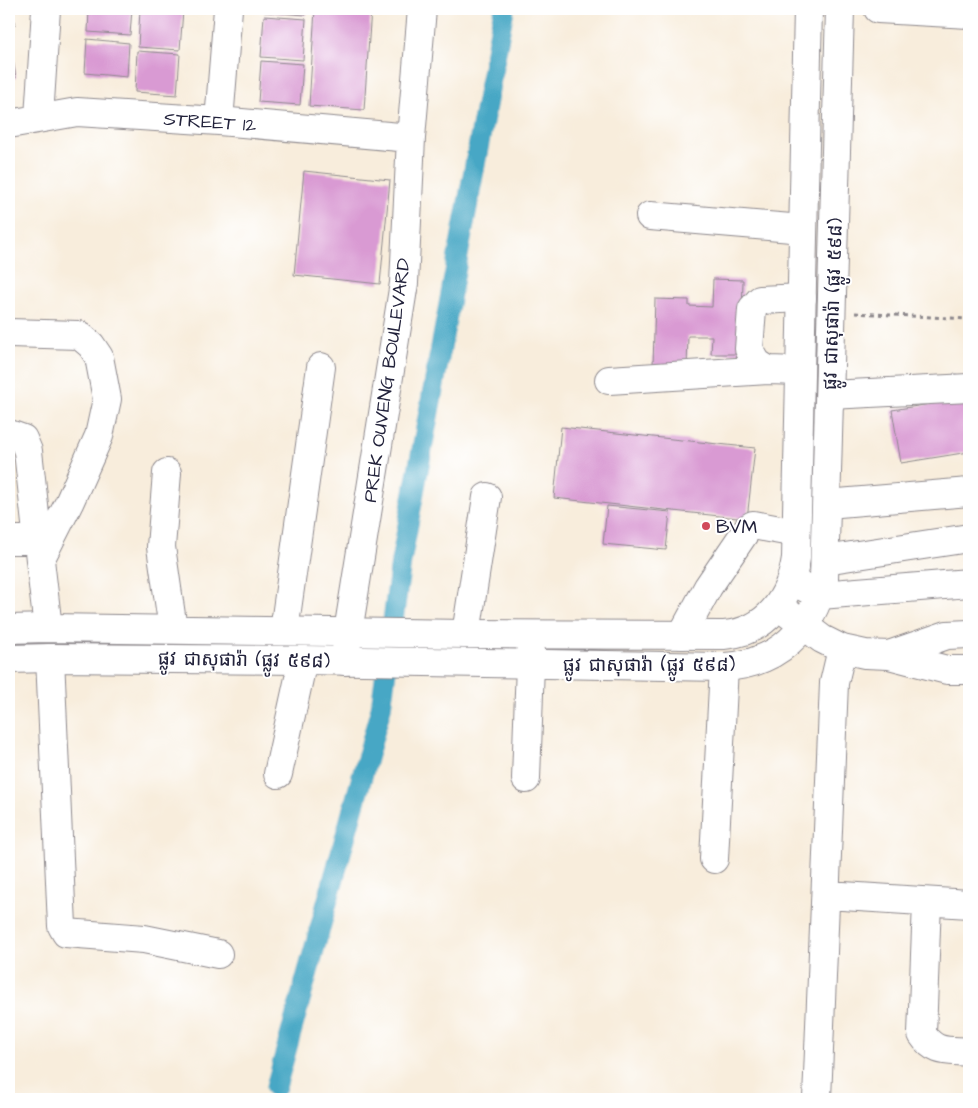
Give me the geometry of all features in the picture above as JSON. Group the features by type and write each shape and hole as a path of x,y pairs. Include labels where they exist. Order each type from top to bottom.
{"main road":[{"path":"39,117 46,9"},
{"path":"219,121 228,9"},
{"name":"PREK OUVENG BOULEVARD","path":"351,661 404,283 411,138 422,9"},
{"name":"ផ្លូវ ជាសុផារ៉ា (ផ្លូវ ៥៩៨)","path":"9,629 531,635 724,635 745,632 763,621 785,593 796,558 808,9"},
{"name":"ផ្លូវ ជាសុផារ៉ា (ផ្លូវ ៥៩៨)","path":"9,659 303,660 724,667 742,666 775,652 804,626 820,595 824,579 840,9"},
{"path":"878,9 969,14"},
{"name":"STREET 12","path":"9,124 39,117 76,112 219,121 411,138"},
{"path":"650,216 803,229"},
{"path":"768,370 757,363 749,349 752,309 760,300 802,298"},
{"path":"9,333 79,335 91,345 99,357 106,399 99,436 69,503 39,550"},
{"path":"284,631 321,367"},
{"path":"609,380 768,370 800,371"},
{"path":"830,395 969,388"},
{"path":"9,434 23,439 28,451 48,628"},
{"path":"167,473 161,547 173,630"},
{"path":"827,504 969,492"},
{"path":"466,634 487,497"},
{"path":"682,635 708,587 748,528 753,525 796,533"},
{"path":"825,560 969,538"},
{"path":"9,540 39,550"},
{"path":"785,593 820,595 969,583"},
{"path":"785,593 804,626 822,640 842,649 864,654 889,655 947,670 969,670"},
{"path":"889,655 947,635 969,634"},
{"path":"526,779 531,635"},
{"path":"817,1099 834,683 842,649"},
{"path":"50,658 62,926 66,933 144,939 218,954"},
{"path":"278,774 303,660"},
{"path":"714,859 724,667"},
{"path":"826,895 969,904"},
{"path":"928,902 922,1034 929,1044 940,1050 969,1052"}],"path":[{"path":"832,312 969,319"}],"building":[{"path":"9,9 13,9 15,25 9,25"},
{"path":"89,9 132,9 130,35 88,32"},
{"path":"140,9 183,10 180,50 138,47"},
{"path":"264,9 307,9 306,15 264,12"},
{"path":"315,9 371,9 364,110 309,106"},
{"path":"264,16 306,19 303,60 261,57"},
{"path":"9,33 16,78 9,79"},
{"path":"87,39 129,43 127,77 85,73"},
{"path":"137,51 180,54 177,95 135,92"},
{"path":"261,61 303,64 300,105 258,102"},
{"path":"304,171 390,180 380,284 294,275"},
{"path":"713,279 743,280 741,354 711,354 712,336 688,336 687,367 653,366 655,299 689,300 689,306 712,307"},
{"path":"969,398 969,452 901,463 892,410"},
{"path":"561,427 755,448 747,519 554,498"},
{"path":"607,506 670,512 666,550 603,544"}],"waterway":[{"path":"276,1087 381,708 401,562 504,9"}],"place":[{"name":"BVM","path":"706,526"}]}
